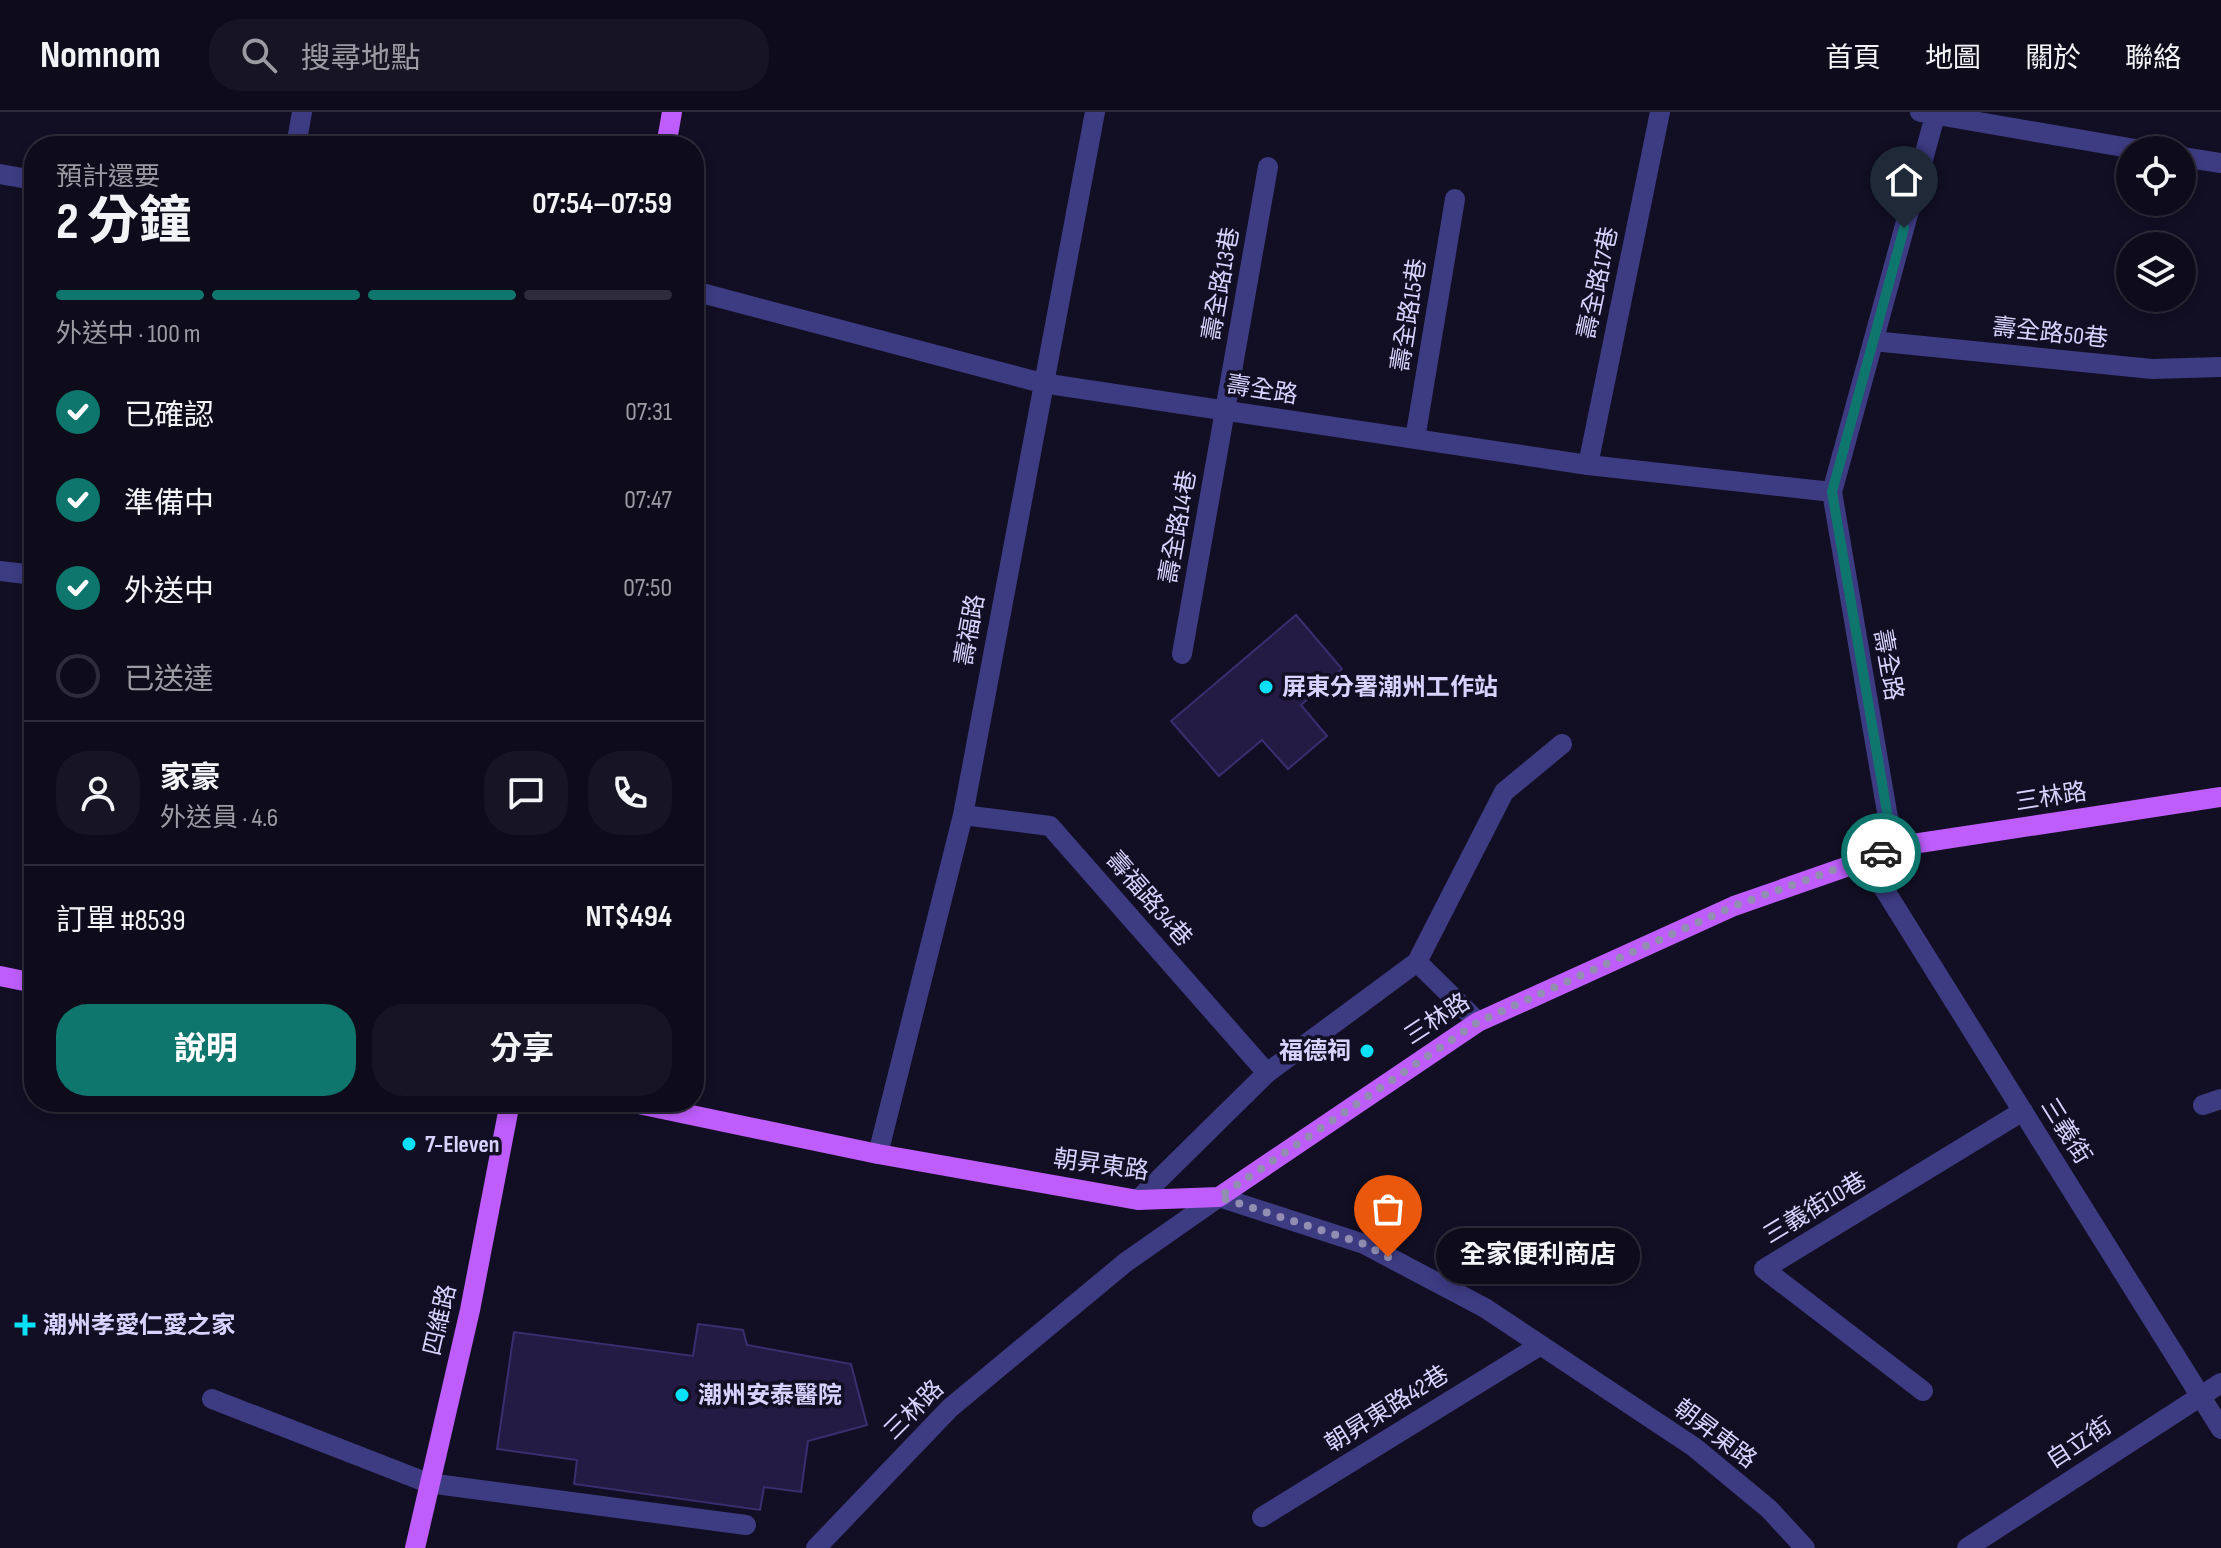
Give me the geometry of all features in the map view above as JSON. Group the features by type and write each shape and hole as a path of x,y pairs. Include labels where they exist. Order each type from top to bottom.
{"main road":[{"path":"668,136 672,112"},
{"name":"三林路","path":"1219,1197 1478,1022 1734,906 1866,860 1893,847 2221,797"},
{"path":"0,976 24,981"},
{"name":"四維路","path":"415,1548 470,1310 508,1112"},
{"name":"朝昇東路","path":"677,1112 878,1154 1138,1200 1219,1197"}],"street":[{"path":"298,136 302,112"},
{"name":"壽福路","path":"878,1154 963,815 1095,112"},
{"name":"壽全路17巷","path":"1588,465 1660,112"},
{"path":"1930,113 2116,146"},
{"name":"壽全路","path":"1893,847 1832,492 1930,113"},
{"path":"2196,159 2221,163"},
{"name":"壽全路13巷","path":"1225,410 1268,167"},
{"path":"0,174 24,178"},
{"name":"壽全路15巷","path":"1415,439 1455,199"},
{"name":"壽全路","path":"704,294 1042,383 1588,465 1832,492"},
{"name":"壽全路50巷","path":"1873,341 2152,369 2221,367"},
{"name":"壽全路14巷","path":"1182,654 1225,410"},
{"path":"0,571 24,574"},
{"path":"1138,1200 1267,1073 1417,962 1504,792 1562,744"},
{"name":"壽福路34巷","path":"963,815 1050,826 1267,1073"},
{"name":"三義街","path":"1866,860 2221,1429"},
{"path":"1417,962 1478,1022"},
{"name":"三義街10巷","path":"1923,1391 1764,1269 2023,1111"},
{"name":"朝昇東路","path":"1219,1197 1364,1244 1485,1308 1694,1447 1769,1509 1805,1548"},
{"name":"三林路","path":"816,1548 950,1408 1126,1262 1219,1197"},
{"name":"朝昇東路42巷","path":"1262,1517 1539,1346"},
{"name":"自立街","path":"1967,1548 2221,1383"},
{"path":"212,1399 428,1483 746,1525"}],"building":[{"name":"屏東分署潮州工作站","path":"1296,615 1342,669 1301,705 1327,736 1288,769 1262,740 1219,776 1171,721"},
{"name":"潮州安泰醫院","path":"698,1324 743,1330 747,1345 851,1364 867,1425 808,1441 801,1492 764,1487 760,1510 574,1484 577,1460 497,1449 514,1332 693,1356"}],"way so far":[{"path":"1388,1257 1364,1244 1219,1197 1478,1022 1734,906 1881,853"}],"place":[{"name":"屏東分署潮州工作站","path":"1266,687"},
{"name":"福德祠","path":"1367,1051"},
{"name":"7-Eleven","path":"409,1144"},
{"name":"全家便利商店","path":"1388,1257"},
{"name":"潮州孝愛仁愛之家","path":"25,1325"},
{"name":"潮州安泰醫院","path":"682,1395"}],"route":[{"path":"1881,853 1893,847 1832,492 1904,228"}]}
